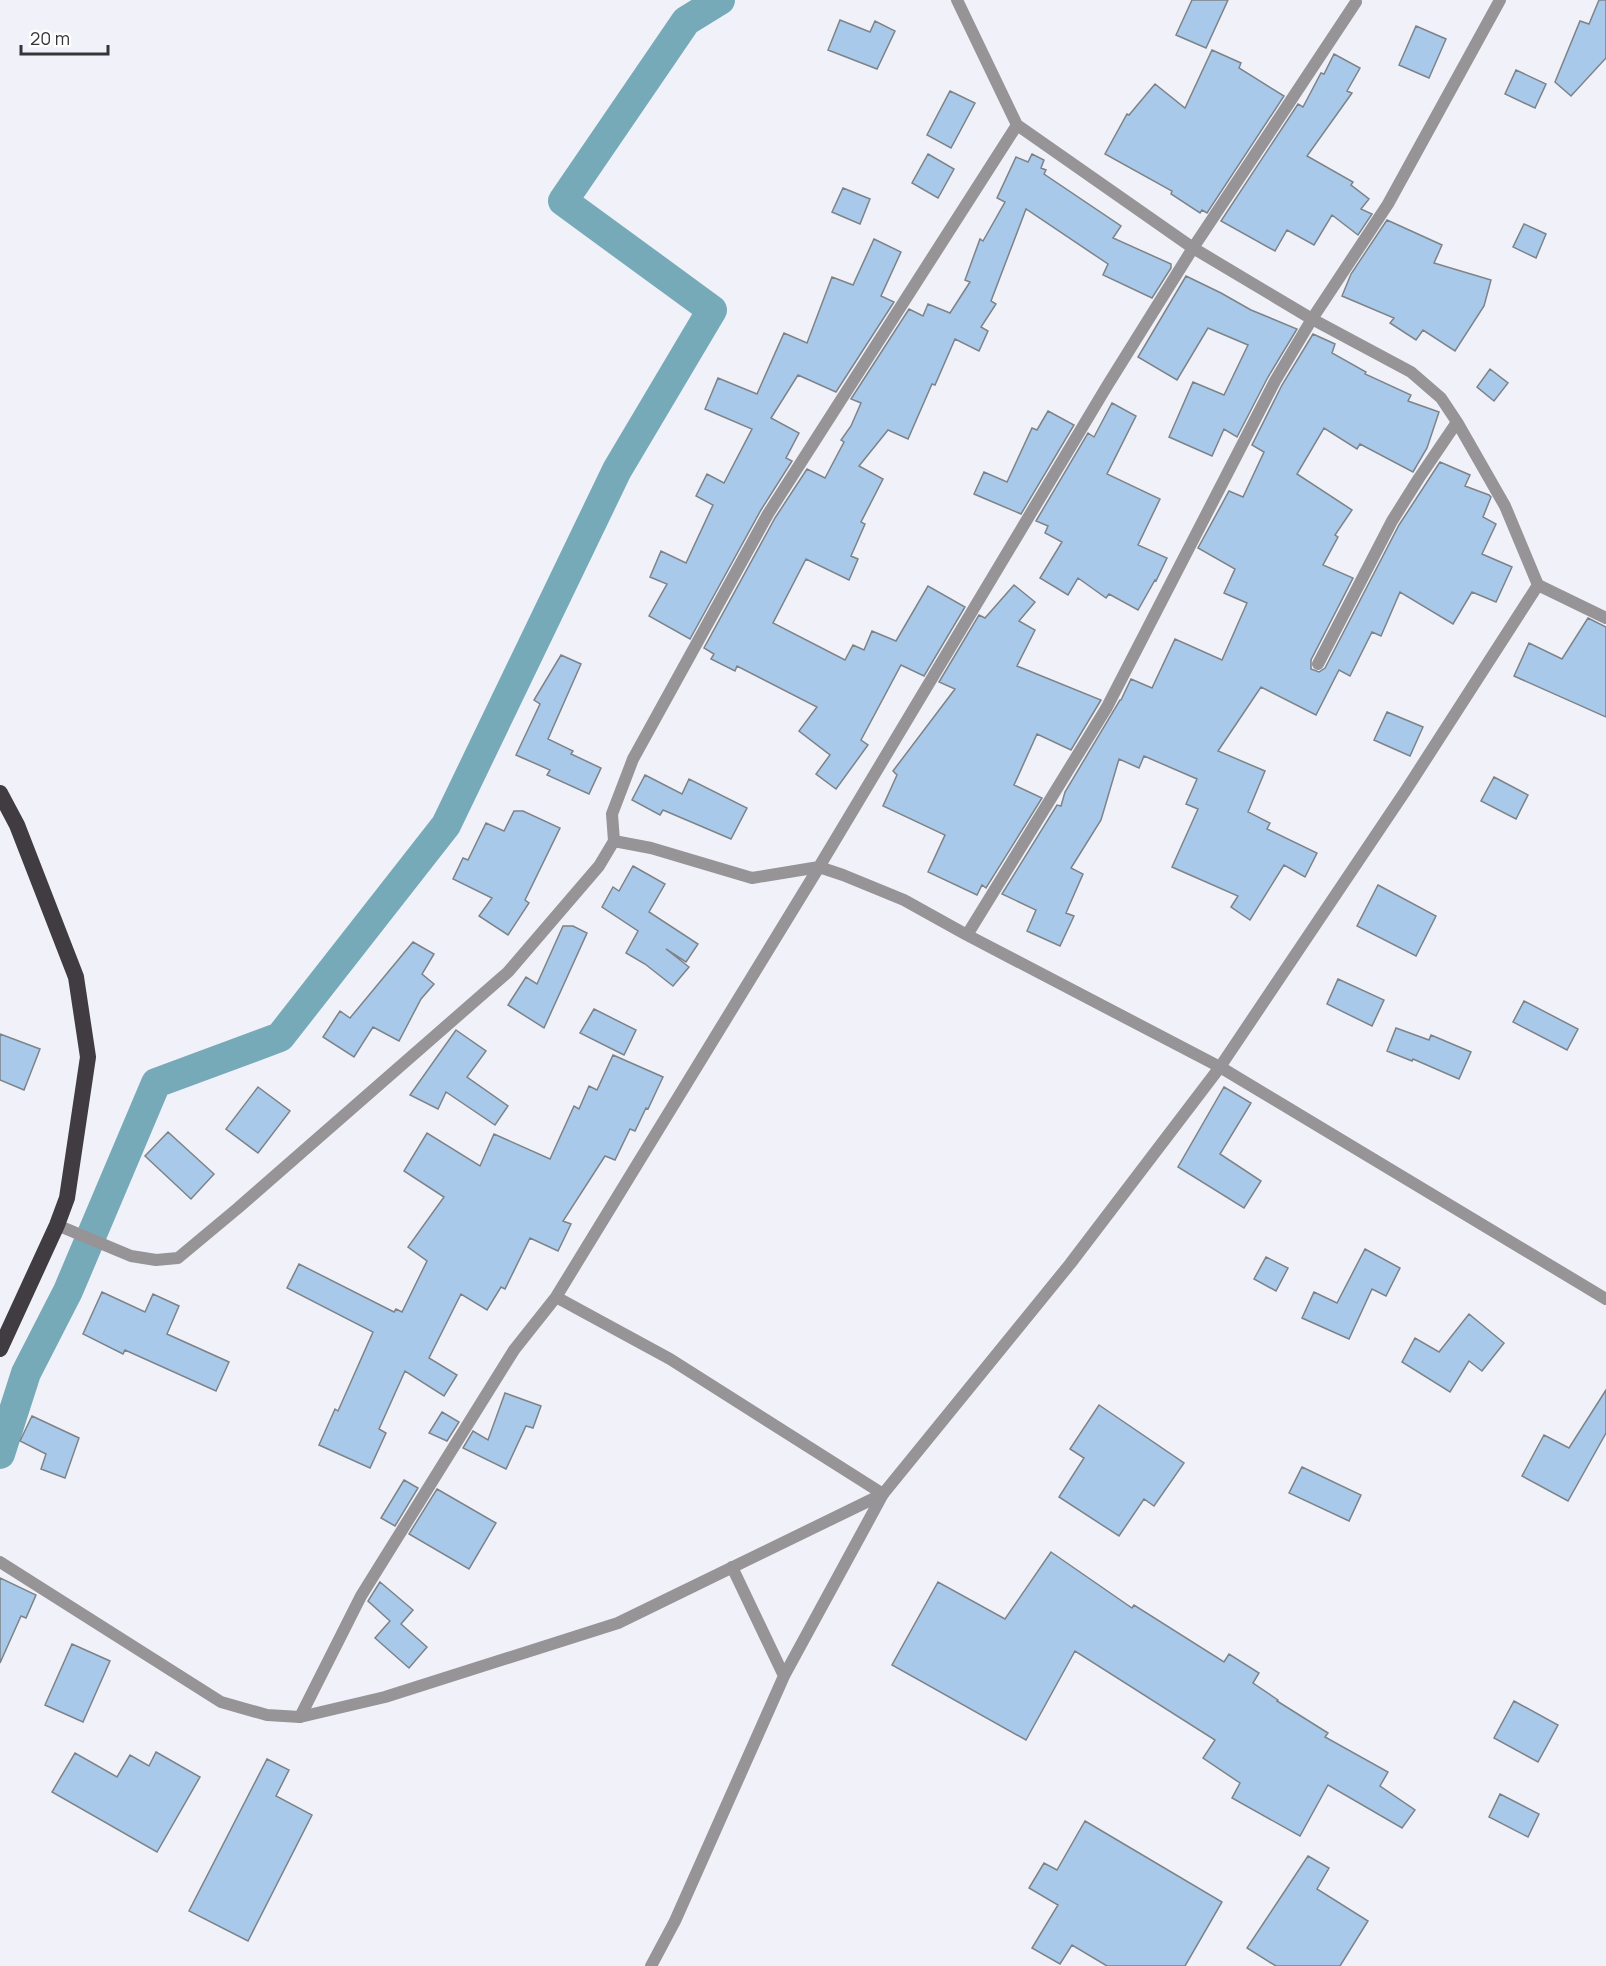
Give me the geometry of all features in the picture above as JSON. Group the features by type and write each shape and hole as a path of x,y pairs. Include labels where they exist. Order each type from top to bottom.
{"highway":[{"path":"0,793 16,825 76,977 88,1057 64,1228 0,1349"}],"street":[{"path":"957,0 1017,125 1193,248 1312,319 1411,372 1441,398 1457,422 1505,506 1538,585 1606,618"},
{"path":"967,935 1107,706 1275,381 1312,319 1388,204 1500,0"},
{"path":"300,1718 361,1596 514,1350 556,1297 819,867 1107,386 1193,248 1356,2"},
{"path":"64,1228 131,1256 156,1260 178,1258 256,1193 508,972 599,866 614,842 612,814 633,759 768,514 1017,125"},
{"path":"1317,664 1392,521 1457,422"},
{"path":"651,1966 675,1921 784,1676 883,1494 1070,1264 1220,1067 1406,790 1538,585"},
{"path":"614,842 651,848 752,879 819,867 843,874 904,900 1220,1067 1606,1299"},
{"path":"556,1297 670,1359 883,1494"},
{"path":"0,1562 221,1702 267,1715 300,1718 385,1697 618,1623 883,1494"},
{"path":"732,1567 784,1676"}],"building":[{"path":"1192,0 1228,0 1206,48 1176,35"},
{"path":"1599,0 1606,0 1606,58 1571,96 1555,82 1580,21 1589,24"},
{"path":"840,20 870,32 875,21 895,31 877,69 828,50"},
{"path":"1416,26 1446,39 1429,78 1399,65"},
{"path":"1212,50 1241,63 1239,68 1284,96 1207,213 1202,210 1200,213 1171,194 1172,191 1105,154 1127,114 1129,115 1155,84 1185,108"},
{"path":"1334,54 1360,68 1347,91 1352,93 1307,156 1353,182 1351,185 1369,199 1361,209 1372,214 1358,235 1332,215 1314,245 1287,230 1275,251 1221,221 1298,104 1303,107"},
{"path":"1516,70 1546,84 1535,108 1505,94"},
{"path":"950,91 975,103 951,148 927,135"},
{"path":"928,154 954,169 938,198 912,183"},
{"path":"1032,154 1044,160 1041,168 1046,170 1044,174 1121,226 1113,238 1171,264 1171,268 1152,298 1103,275 1108,264 1026,209 991,301 996,304 981,327 988,331 979,351 955,339 908,439 888,430 859,466 883,479 861,522 865,524 851,556 858,559 849,580 806,559 773,623 845,660 853,645 864,650 872,631 896,641 928,586 965,607 924,676 901,665 861,740 868,745 836,789 816,774 830,755 799,731 817,707 737,666 735,671 711,659 714,654 704,648 775,518 807,469 825,478 844,442 841,440 851,426 861,403 851,399 909,309 923,316 928,304 950,313 970,282 965,280 980,239 983,241 1005,202 997,198 1016,157 1028,162"},
{"path":"843,188 870,199 860,224 832,212"},
{"path":"1387,220 1442,245 1434,263 1491,280 1484,306 1455,351 1423,330 1416,340 1390,323 1394,318 1342,296 1351,274"},
{"path":"1524,224 1546,234 1536,258 1513,247"},
{"path":"874,239 901,252 881,296 894,302 836,392 798,375 771,418 799,433 786,458 792,461 761,510 690,639 649,616 667,584 650,577 661,551 686,563 713,505 696,496 707,474 724,483 752,429 705,409 718,378 757,394 784,333 807,343 832,277 853,285"},
{"path":"1186,276 1251,310 1297,329 1268,377 1237,437 1224,429 1212,456 1169,437 1193,382 1224,395 1248,345 1208,328 1177,380 1138,357"},
{"path":"1313,334 1335,344 1332,353 1366,372 1365,374 1411,395 1408,401 1439,412 1427,448 1413,472 1360,444 1357,449 1324,428 1297,474 1352,510 1335,535 1338,537 1323,565 1353,578 1311,660 1311,669 1319,672 1325,668 1399,525 1440,462 1470,475 1465,486 1491,497 1483,517 1496,524 1482,554 1512,567 1496,602 1472,592 1453,624 1400,592 1381,636 1372,632 1350,676 1339,670 1316,715 1261,687 1218,751 1265,771 1248,812 1270,823 1267,829 1317,853 1305,877 1284,865 1250,920 1231,907 1238,896 1172,867 1198,809 1186,804 1197,779 1144,756 1139,768 1119,759 1101,820 1071,868 1083,874 1066,913 1074,916 1060,946 1027,931 1036,910 1002,894 1057,805 1061,806 1065,792 1121,700 1131,679 1152,688 1175,639 1222,660 1247,603 1224,593 1235,569 1198,548 1229,491 1243,497 1264,452 1252,445 1282,385"},
{"path":"1490,369 1508,383 1494,401 1477,387"},
{"path":"1112,403 1136,416 1107,474 1160,499 1138,545 1167,558 1138,610 1109,594 1106,598 1078,578 1068,595 1040,578 1062,542 1045,533 1048,526 1036,521 1088,433 1094,437"},
{"path":"1048,411 1074,425 1021,514 974,494 984,472 1007,482 1032,428 1037,430"},
{"path":"1014,585 1035,602 1019,621 1035,630 1017,666 1101,700 1071,750 1037,734 1014,785 1042,798 986,888 982,885 977,895 928,872 945,835 883,806 897,775 893,771 955,689 939,682 979,615 985,618"},
{"path":"1588,618 1606,627 1606,717 1514,676 1529,643 1562,659"},
{"path":"561,655 581,664 548,739 573,751 571,754 601,768 589,794 547,775 550,770 516,755 540,704 534,700"},
{"path":"1387,712 1423,727 1410,756 1374,740"},
{"path":"645,775 682,794 689,779 747,808 731,839 663,810 660,815 632,800"},
{"path":"1494,777 1528,795 1516,819 1481,801"},
{"path":"514,811 523,811 560,828 525,900 529,903 508,935 479,916 492,898 453,879 463,858 468,860 486,823 504,831"},
{"path":"633,866 665,884 649,912 698,944 686,962 666,949 689,967 673,986 645,964 626,953 638,931 602,907 613,887 619,891"},
{"path":"1378,885 1436,916 1416,956 1357,926"},
{"path":"563,926 573,926 587,933 544,1028 508,1005 526,977 537,984"},
{"path":"413,942 434,954 422,974 434,984 421,999 399,1041 373,1027 354,1057 323,1037 340,1011 350,1018"},
{"path":"1338,979 1384,1000 1372,1026 1327,1004"},
{"path":"1524,1001 1578,1029 1567,1050 1513,1022"},
{"path":"594,1009 636,1030 624,1055 580,1033"},
{"path":"1396,1028 1429,1040 1431,1035 1471,1052 1459,1079 1413,1059 1412,1061 1387,1051"},
{"path":"456,1030 486,1051 467,1077 508,1106 495,1125 446,1092 438,1109 410,1095"},
{"path":"0,1034 40,1049 24,1090 0,1080"},
{"path":"613,1055 663,1077 648,1109 646,1108 635,1131 630,1129 615,1160 605,1156 563,1221 571,1224 558,1251 530,1238 505,1289 501,1287 487,1310 461,1294 429,1358 457,1375 444,1396 405,1371 379,1429 386,1433 370,1468 319,1445 335,1409 338,1411 373,1332 287,1288 299,1264 394,1312 396,1309 402,1312 427,1261 408,1247 444,1197 404,1171 427,1133 480,1166 494,1134 550,1159 574,1106 579,1109 589,1086 597,1090"},
{"path":"258,1087 290,1111 258,1153 226,1129"},
{"path":"1224,1087 1251,1103 1220,1154 1261,1181 1244,1208 1178,1167"},
{"path":"168,1132 214,1174 191,1199 145,1156"},
{"path":"1365,1249 1400,1268 1386,1296 1372,1289 1349,1339 1302,1318 1314,1292 1337,1303"},
{"path":"1266,1257 1288,1268 1276,1291 1254,1279"},
{"path":"102,1292 145,1312 153,1294 179,1306 167,1334 229,1362 216,1391 125,1350 123,1354 83,1334"},
{"path":"1469,1314 1504,1343 1482,1371 1469,1361 1450,1392 1402,1362 1415,1338 1439,1352"},
{"path":"1606,1390 1606,1433 1568,1501 1522,1476 1544,1435 1569,1448"},
{"path":"505,1393 541,1406 533,1428 526,1426 506,1469 463,1448 473,1431 488,1440"},
{"path":"1099,1405 1184,1463 1154,1506 1144,1499 1119,1536 1059,1497 1084,1458 1070,1449"},
{"path":"442,1412 459,1422 447,1441 429,1433"},
{"path":"32,1416 79,1438 65,1478 41,1469 46,1454 20,1441"},
{"path":"1302,1467 1361,1495 1349,1521 1289,1493"},
{"path":"404,1480 418,1488 395,1526 381,1518"},
{"path":"437,1489 496,1523 469,1569 409,1534"},
{"path":"1051,1552 1132,1608 1134,1605 1224,1662 1229,1654 1259,1673 1253,1683 1328,1733 1325,1737 1388,1772 1380,1786 1415,1810 1402,1828 1328,1785 1300,1836 1232,1798 1240,1783 1203,1758 1215,1740 1075,1651 1026,1740 892,1665 938,1582 1005,1619"},
{"path":"0,1578 36,1595 26,1618 21,1616 0,1663"},
{"path":"380,1582 413,1610 401,1624 427,1647 409,1668 375,1638 390,1621 368,1601"},
{"path":"72,1644 110,1661 83,1722 45,1705"},
{"path":"1514,1701 1558,1725 1538,1762 1494,1738"},
{"path":"156,1752 200,1777 157,1852 52,1792 75,1753 117,1777 130,1755 149,1766"},
{"path":"267,1759 289,1770 276,1796 312,1815 248,1941 189,1911"},
{"path":"1500,1794 1539,1814 1528,1837 1489,1817"},
{"path":"1085,1821 1222,1902 1185,1966 1107,1966 1072,1945 1060,1964 1032,1948 1058,1905 1029,1888 1044,1863 1057,1870"},
{"path":"1308,1856 1329,1868 1317,1889 1368,1921 1340,1966 1276,1966 1247,1948"}],"waterway":[{"path":"0,1454 26,1373 68,1291 156,1083 280,1037 446,825 617,470 712,310 563,201 686,21 720,0"}]}
